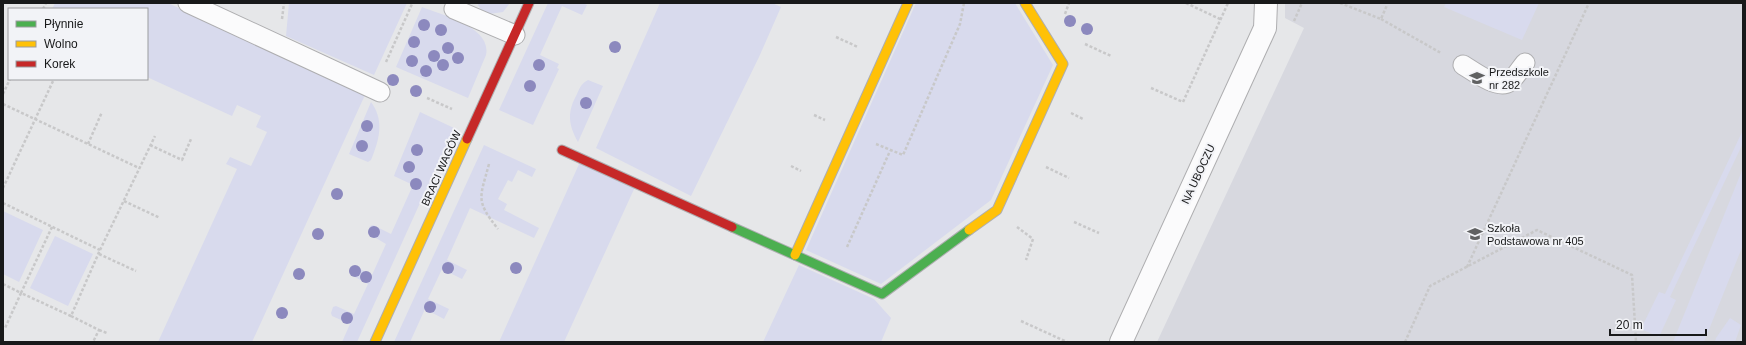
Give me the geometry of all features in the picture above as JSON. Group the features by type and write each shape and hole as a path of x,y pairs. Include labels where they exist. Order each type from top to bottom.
{"street":[{"name":"BRACI WAGÓW","path":"375,342 529,3"},
{"path":"795,255 908,3"},
{"path":"562,150 882,294 997,210 1063,64 1025,3"},
{"name":"NA UBOCZU","path":"1120,342 1265,28 1266,3"}],"lane":[{"path":"188,3 380,92"},
{"path":"457,3 454,9 515,35"},
{"path":"1463,65 1488,80 1500,84 1508,83 1525,63"}],"path":[{"path":"836,274 890,151 903,155 960,24 964,3"},
{"path":"1186,3 1222,20"},
{"path":"1151,88 1183,102 1222,20 1228,3"},
{"path":"1340,3 1381,19 1463,65"},
{"path":"1467,267 1589,3"},
{"path":"386,62 412,4"},
{"path":"1381,19 1387,5"},
{"path":"3,94 10,80"},
{"path":"3,188 54,80"},
{"path":"426,98 455,110"},
{"path":"3,104 139,168"},
{"path":"88,144 102,112"},
{"path":"71,316 155,136"},
{"path":"150,145 182,160 191,139"},
{"path":"489,161 480,198 485,212 498,230"},
{"path":"124,201 160,218"},
{"path":"3,203 136,270"},
{"path":"997,210 1032,239 1026,260"},
{"path":"1074,222 1099,233"},
{"path":"5,328 52,227"},
{"path":"1405,342 1430,286 1537,230 1632,275 1636,342"},
{"path":"3,284 107,333"},
{"path":"1021,322 1067,342"},
{"path":"93,342 99,330"}],"shaded area":[{"path":"55,3 168,3 365,95 252,342 158,342 237,169 226,164 230,157 251,166 267,132 256,127 261,116 237,105 232,116 148,77 148,8 52,8"},
{"path":"289,3 407,3 374,75 286,36"},
{"path":"477,3 510,3 503,12 489,14 481,10"},
{"path":"548,3 583,3 587,5 582,15 562,6 540,55 559,64 557,68 559,69 533,125 499,110"},
{"path":"660,3 772,3 781,7 759,57 691,196 596,148"},
{"path":"916,3 1015,3 1053,65 991,200 881,284 806,250"},
{"name":"Szkoła Podstawowa nr 405","path":"1285,3 1743,3 1743,342 1157,342 1304,28 1285,18"},
{"path":"1446,3 1539,3 1522,40 1444,7"},
{"path":"422,7 453,18 464,24 474,30 486,45 486,55 468,98 396,67"},
{"path":"588,80 603,86 578,142 572,129 570,112 580,87"},
{"path":"371,102 378,116 379,131 374,153 371,160 368,162 349,154"},
{"path":"420,112 454,128 357,342 342,342 350,324 332,316 331,313 333,307 336,306 354,314 368,284 349,273 354,266 372,275 386,244 369,234 368,232 370,226 373,225 391,234 413,185 394,176"},
{"path":"1743,130 1743,143 1670,297 1676,300 1659,337 1641,329 1659,292 1665,294"},
{"path":"484,145 536,169 532,177 518,170 512,182 508,180 498,199 507,204 504,210 539,228 534,238 470,208 447,260 467,270 462,279 442,269 428,299 449,309 444,319 425,309 410,342 394,342"},
{"path":"580,162 635,187 564,342 499,342"},
{"path":"1743,168 1743,245 1704,342 1673,342"},
{"path":"3,211 43,230 19,282 3,274"},
{"path":"55,236 93,254 68,306 30,288"},
{"path":"799,265 874,299 891,318 881,342 763,342"},
{"path":"1730,318 1741,325 1735,342 1715,342 1716,338"}],"traffic: fast":[{"path":"732,227 882,294 969,230"}],"traffic: slow":[{"path":"795,255 908,3"},
{"path":"969,230 997,210 1063,64 1025,3"},
{"path":"375,342 467,139"}],"traffic: jam":[{"path":"467,139 529,3"},
{"path":"562,150 732,227"}],"place":[{"name":"Przedszkole nr 282","path":"1477,78"},
{"name":"Szkoła Podstawowa nr 405","path":"1475,234"}]}
